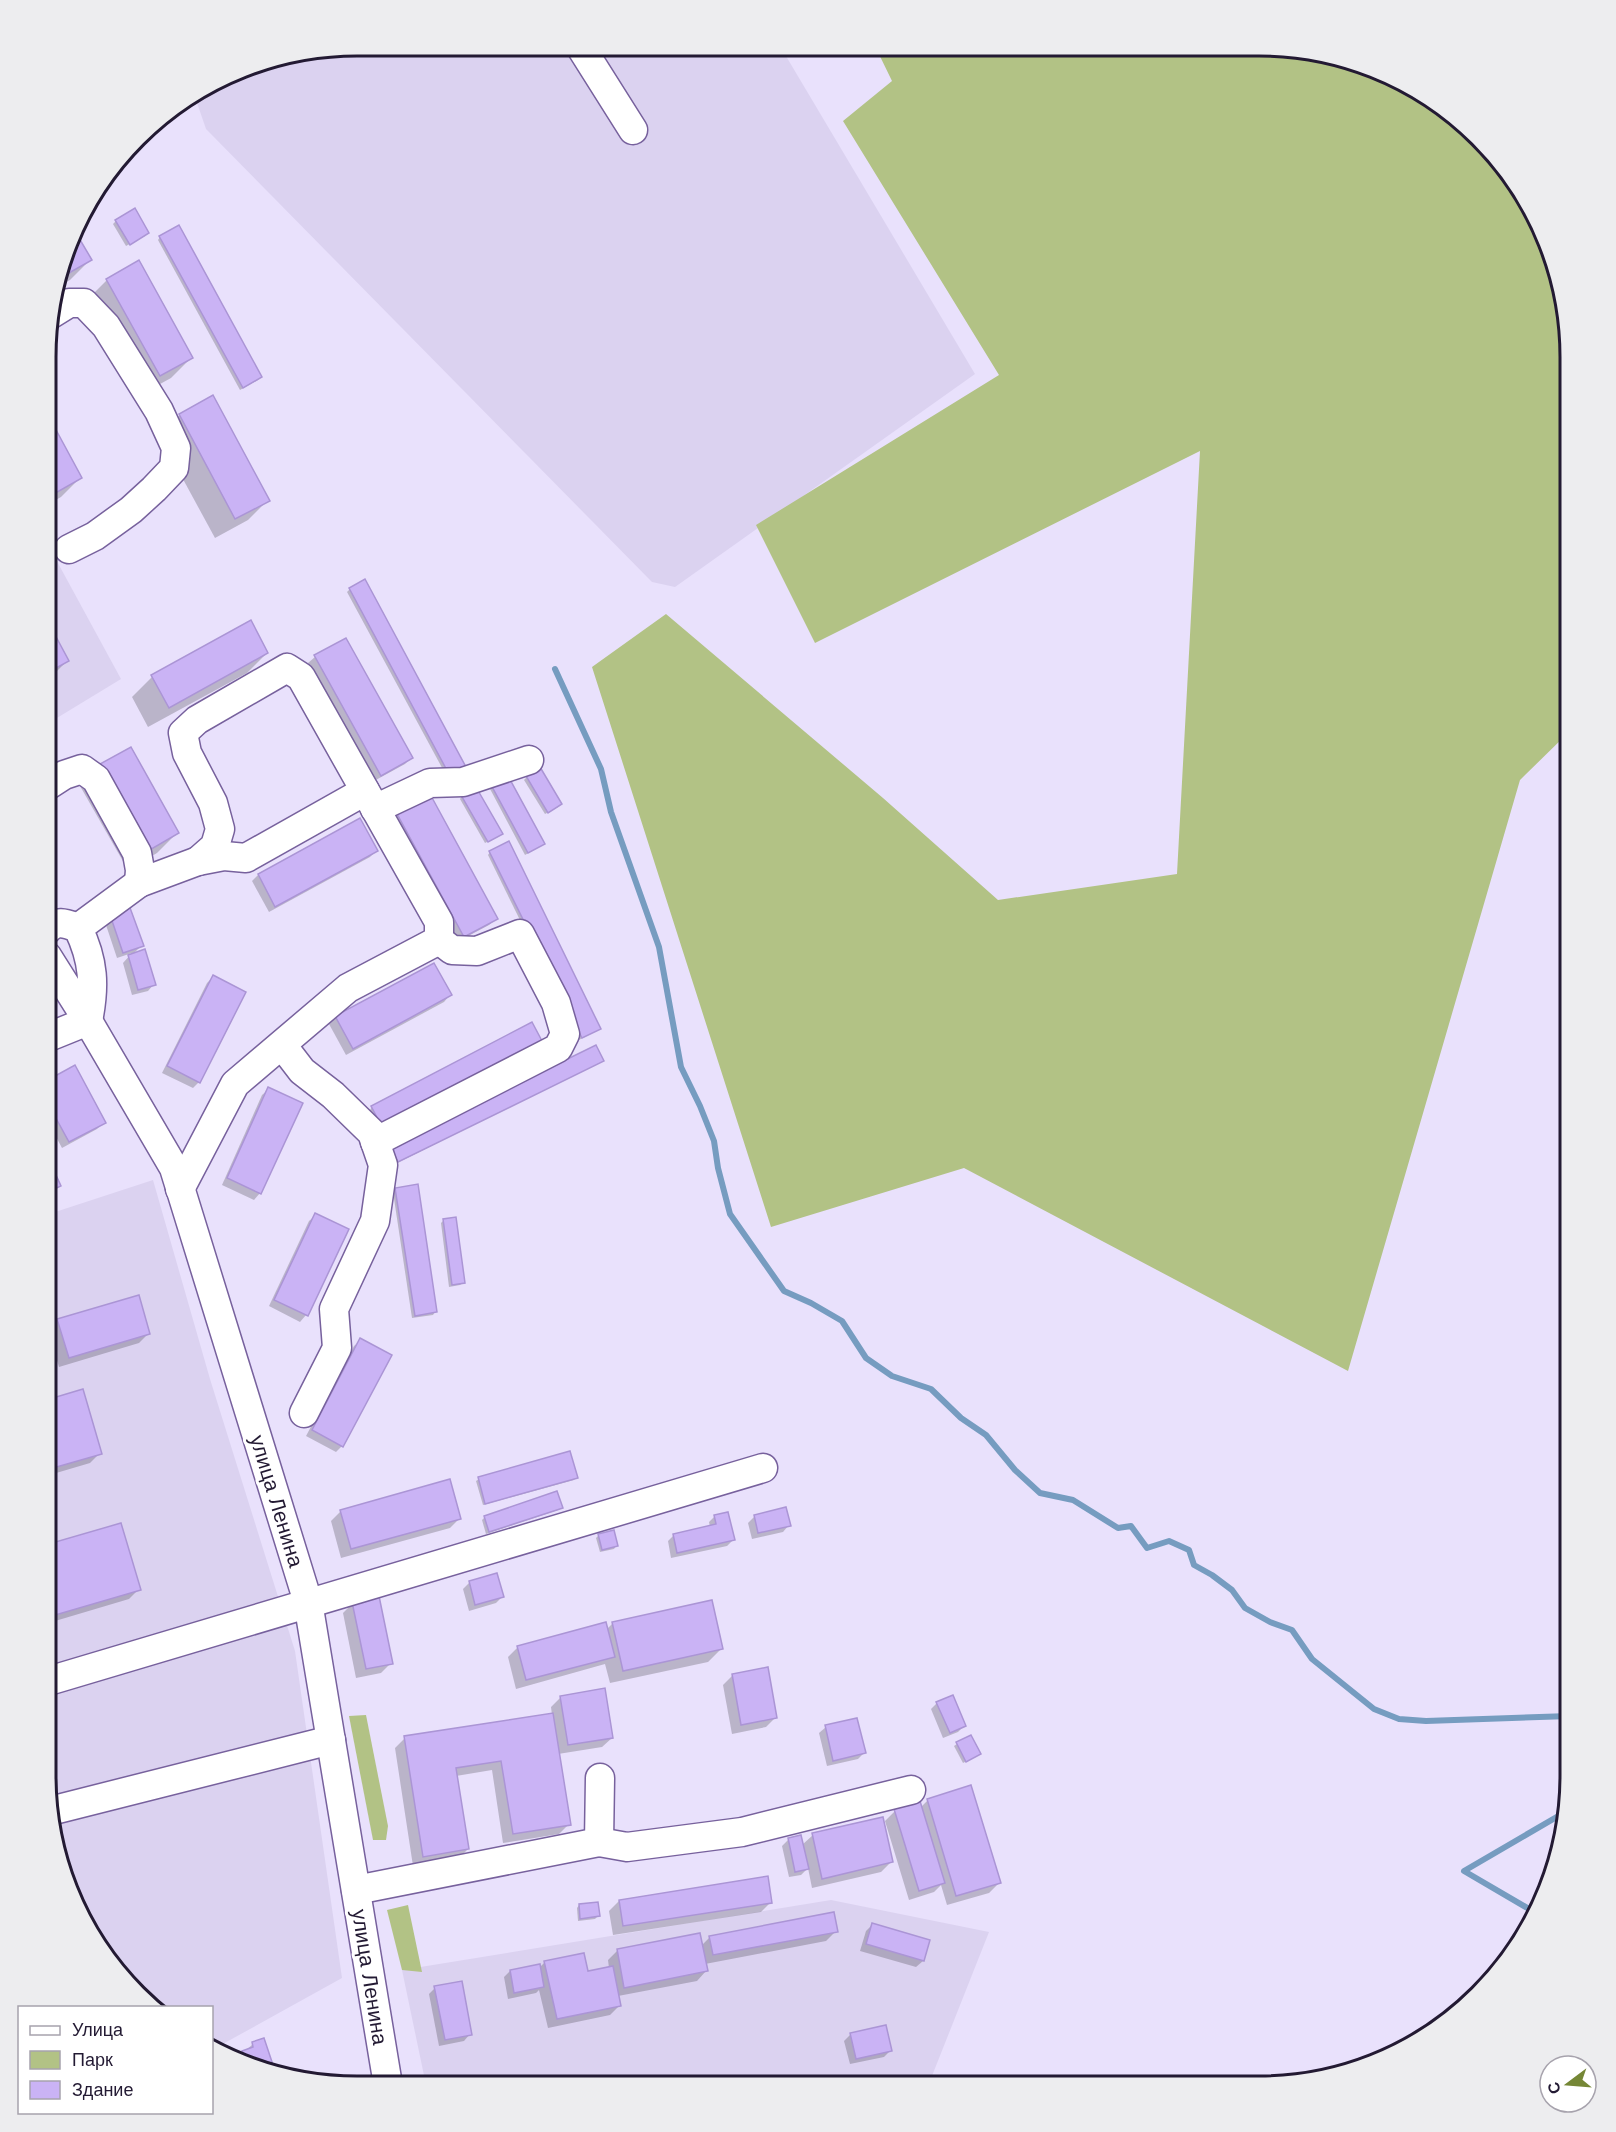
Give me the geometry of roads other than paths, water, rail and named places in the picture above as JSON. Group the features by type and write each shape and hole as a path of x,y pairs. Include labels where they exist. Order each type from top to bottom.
{"street":[{"path":"586,56 633,130"},
{"path":"59,309 69,303 84,303 106,326 159,411 176,448 174,468 154,489 131,510 95,536 69,549"},
{"path":"198,861 215,846 220,828 213,803 187,753 183,733 196,720 288,668 301,677 439,922 439,940"},
{"path":"78,928 139,883 198,861 224,856 246,858 370,800 430,783 463,782 529,760"},
{"path":"56,780 64,775 82,770 96,779 136,853 140,870 139,883"},
{"path":"56,924 63,922 78,928 88,948 92,971 92,999 88,1021 56,1034"},
{"path":"375,1142 558,1048 564,1034 556,1002 520,934 477,951 452,950 439,940"},
{"path":"180,1189 235,1084 348,988 439,940"},
{"name":"улица Ленина","path":"56,971 88,1021 174,1168 308,1602 387,2076"},
{"path":"282,1045 302,1071 333,1095 372,1132 383,1165 375,1221 334,1309 337,1348 304,1413"},
{"path":"56,1679 763,1468"},
{"path":"57,1808 331,1740"},
{"path":"599,1842 600,1778"},
{"path":"356,1890 599,1842 627,1847 742,1832 911,1790"}],"waterway":[{"path":"555,669 601,769 611,812 659,947 681,1067 714,1141 718,1168 730,1214 784,1291 842,1321 866,1358 892,1376 931,1389 961,1418 986,1435 1015,1470 1040,1493 1073,1500 1118,1528 1131,1526 1147,1548 1169,1541 1189,1550 1194,1565 1232,1590 1245,1608 1270,1622 1292,1630 1312,1659 1374,1709 1399,1719 1426,1721 1560,1716"},
{"path":"1529,1909 1464,1871 1558,1816"}]}
